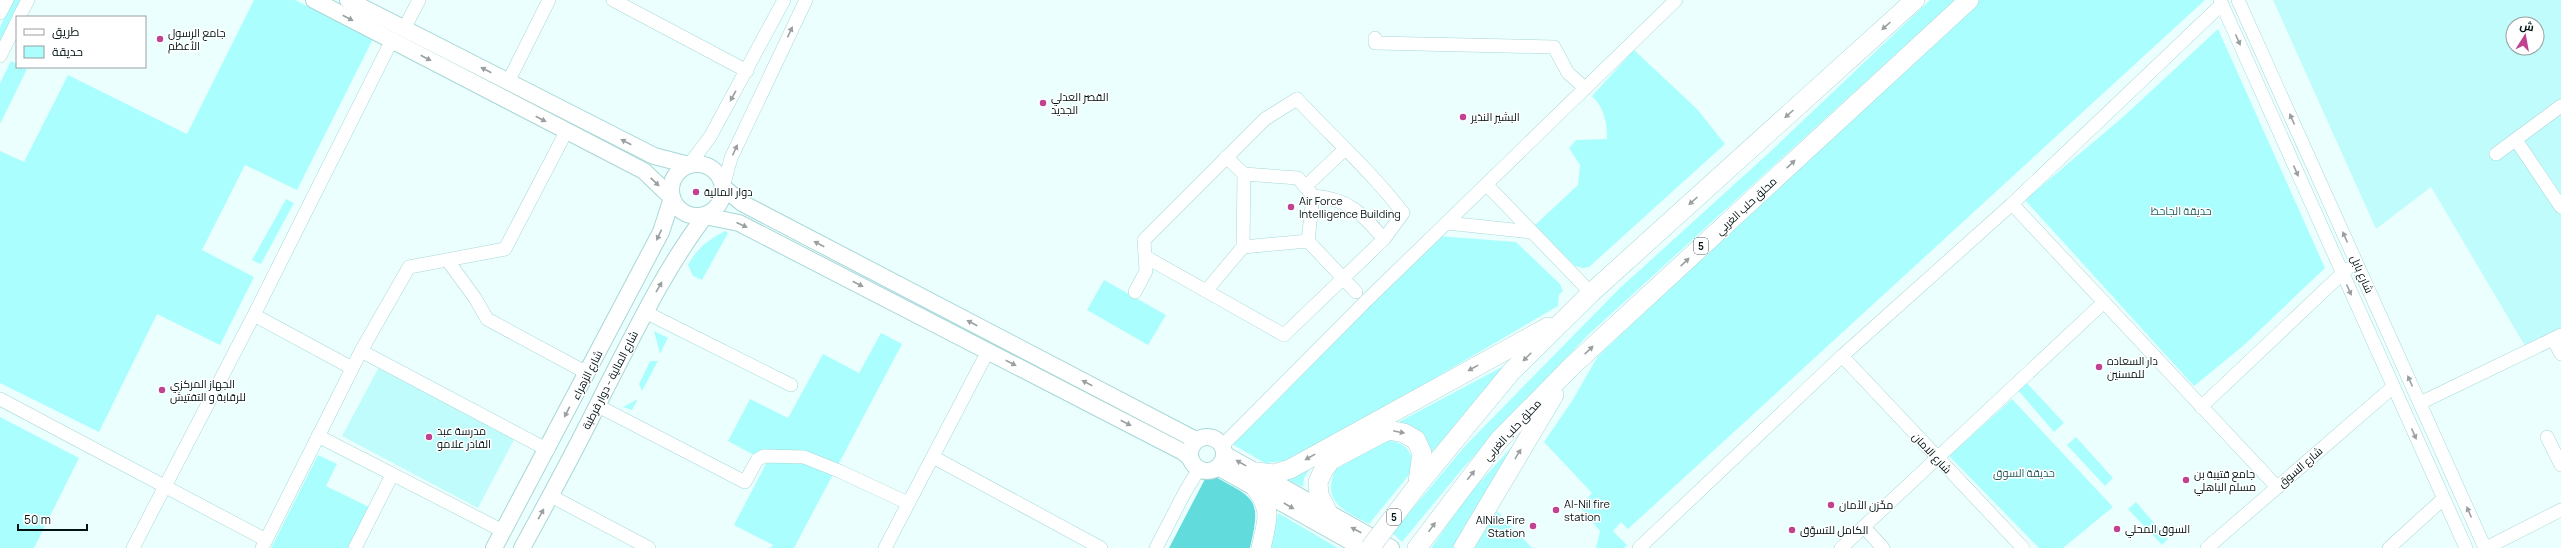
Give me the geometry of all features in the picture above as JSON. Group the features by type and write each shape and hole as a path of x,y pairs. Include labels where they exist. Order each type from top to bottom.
{"highway":[{"name":"5","path":"1370,548 1417,486 1511,372 1591,293 1915,0"},
{"name":"محلق حلب الغربي","path":"1417,548 1447,506 1499,440 1572,366 1969,0"},
{"path":"1260,548 1268,517 1266,502 1256,480 1290,468 1569,316"},
{"path":"1463,548 1572,366"},
{"path":"1329,515 1319,495 1318,482 1323,471 1331,460 1388,430 1404,433 1416,440 1422,453 1417,486"}],"main road":[{"path":"314,0 644,172 672,198 676,206 689,215 705,216 739,223 1176,448 1195,464 1209,471 1221,456"},
{"path":"348,0 654,156 689,165 696,164 711,168 721,179 723,194 717,208 705,216"},
{"path":"672,198 672,182 676,175 689,165"},
{"path":"723,187 742,203 1196,440 1210,437 1221,456 1362,548"},
{"name":"شارع الزهراء","path":"494,548 548,450 661,232 672,198"},
{"name":"شارع المالية - دوار قرطبة","path":"522,548 598,406 645,312 684,244 705,216"},
{"path":"1195,464 1190,448 1196,440"},
{"path":"1256,480 1329,515 1391,548"}],"street":[{"path":"0,13 7,0"},
{"path":"20,16 28,0"},
{"path":"404,28 419,0"},
{"path":"508,82 549,0"},
{"path":"613,0 636,5 747,71"},
{"path":"689,165 710,137 784,0"},
{"path":"723,187 731,158 806,0"},
{"path":"1221,456 1366,301 1676,0"},
{"name":"شارع بابل","path":"2238,0 2486,548"},
{"path":"1639,548 1842,356 2012,204 2221,2 2341,274 2466,548"},
{"path":"0,56 16,24"},
{"path":"1374,38 1375,43 1554,47 1568,73 1585,88"},
{"path":"133,548 254,315 392,40"},
{"path":"1135,292 1146,272 1144,240 1266,119 1297,99 1344,150 1383,186 1403,213 1384,239 1284,335 1146,257"},
{"path":"2496,154 2561,106"},
{"path":"0,399 165,485 264,544 352,368 409,267 448,262 505,249 566,132"},
{"path":"2516,140 2561,207"},
{"path":"1344,150 1310,191 1308,241 1356,292"},
{"path":"1226,157 1244,174 1298,178 1310,191 1340,200 1353,206 1384,239"},
{"path":"1206,291 1243,247 1244,174"},
{"path":"1487,185 1591,293"},
{"path":"2012,204 2277,487"},
{"path":"1447,223 1532,232"},
{"path":"1243,247 1308,241"},
{"path":"2201,406 2356,261"},
{"path":"448,262 475,298 487,319 587,373"},
{"path":"1842,548 2104,302"},
{"path":"645,312 791,385"},
{"path":"254,315 352,368"},
{"path":"2420,403 2557,337 2561,354"},
{"path":"361,351 548,450"},
{"path":"885,548 988,351"},
{"name":"شارع الامان","path":"1842,356 1937,459 2023,548"},
{"name":"شارع السوق","path":"2208,548 2393,387"},
{"path":"598,406 745,482 757,460 764,456 804,457 908,502"},
{"path":"318,436 503,531"},
{"path":"2547,436 2561,465"},
{"path":"933,457 1101,548"},
{"path":"1156,548 1185,492 1195,464"},
{"path":"355,548 392,475"},
{"path":"551,496 629,544 649,548"},
{"path":"2389,548 2443,499"},
{"path":"2486,548 2561,510"},
{"path":"1864,527 1883,548"}],"shaded area":[{"path":"2273,0 2561,0 2561,335 2528,351 2431,187 2376,229"},
{"name":"مدرسة عبد القادر علامو","path":"379,367 515,438 478,508 342,436"},
{"path":"1212,475 1238,489 1252,501 1255,509 1255,518 1250,548 1169,548 1205,479"}],"green space":[{"path":"13,0 22,0 0,44 0,27"},
{"path":"254,0 295,0 373,39 297,190 245,165 202,250 254,277 220,345 157,314 99,432 0,383 0,151 24,162 68,75 187,134"},
{"path":"1930,0 1955,0 1588,335 1463,468 1402,542 1392,533 1466,445 1620,288 1771,151"},
{"path":"1978,0 2205,0 1628,529 1621,522 1613,531 1627,545 1624,548 1596,548 1600,531 1580,507 1592,493 1544,442 1572,401 1598,356"},
{"name":"حديقة الجاحظ","path":"2218,29 2325,268 2243,346 2194,386 2025,200 2123,117"},
{"path":"1634,50 1697,109 1725,144 1589,267 1583,268 1575,266 1535,225 1578,185 1580,165 1569,148 1576,140 1607,139 1604,115 1592,96"},
{"path":"11,61 16,64 16,68 27,69 0,124 0,83"},
{"path":"286,199 294,203 261,264 252,260"},
{"path":"725,231 728,233 702,280 693,276 688,265 695,254 708,241"},
{"path":"1438,236 1516,242 1560,284 1563,291 1559,295 1558,306 1294,460 1265,463 1232,444"},
{"path":"1104,280 1166,315 1148,345 1087,310"},
{"path":"654,331 668,338 660,354"},
{"path":"881,333 902,344 794,548 771,548 773,545 734,525 767,462 728,441 750,399 788,418 823,354 859,373"},
{"path":"1517,359 1429,455 1393,425"},
{"path":"650,361 658,361 642,391 639,384"},
{"path":"2026,382 2064,423 2054,432 2017,389"},
{"path":"638,399 632,410 623,407"},
{"name":"حديقة السوق","path":"2012,399 2113,507 2063,548 2039,548 1949,456"},
{"path":"0,417 79,458 34,548 0,548"},
{"path":"1539,417 1455,548 1431,548 1469,494"},
{"path":"2076,437 2113,478 2105,486 2067,445"},
{"path":"1386,441 1393,441 1403,445 1407,449 1412,458 1413,470 1369,524 1351,515 1338,504 1333,497 1331,490 1332,480 1336,469"},
{"path":"318,455 337,464 326,486 371,508 351,548 271,548"},
{"path":"1311,467 1304,478 1303,487 1280,476"},
{"path":"2136,502 2168,539 2162,545 2128,509"},
{"path":"1497,511 1532,548 1474,548"},
{"path":"1278,513 1338,548 1270,548"}],"place":[{"name":"جامع الرسول الأعظم","path":"160,39"},
{"name":"القصر العدلي الجديد","path":"1043,103"},
{"name":"البشير النذير","path":"1463,117"},
{"name":"دوار المالية","path":"696,192"},
{"name":"Air Force Intelligence Building","path":"1291,207"},
{"name":"دار السعاده للمسنين","path":"2099,367"},
{"name":"الجهاز المركزي للرقابة و التفتيش","path":"162,390"},
{"name":"مدرسة عبد القادر علامو","path":"429,437"},
{"name":"جامع قتيبة بن مسلم الباهلي","path":"2186,480"},
{"name":"مخّزن الأمان","path":"1831,505"},
{"name":"Al-Nil fire station","path":"1556,510"},
{"name":"AlNile Fire Station","path":"1533,526"},
{"name":"السوق المحلي","path":"2117,529"},
{"name":"الكامل للتسوّق","path":"1792,530"}]}
